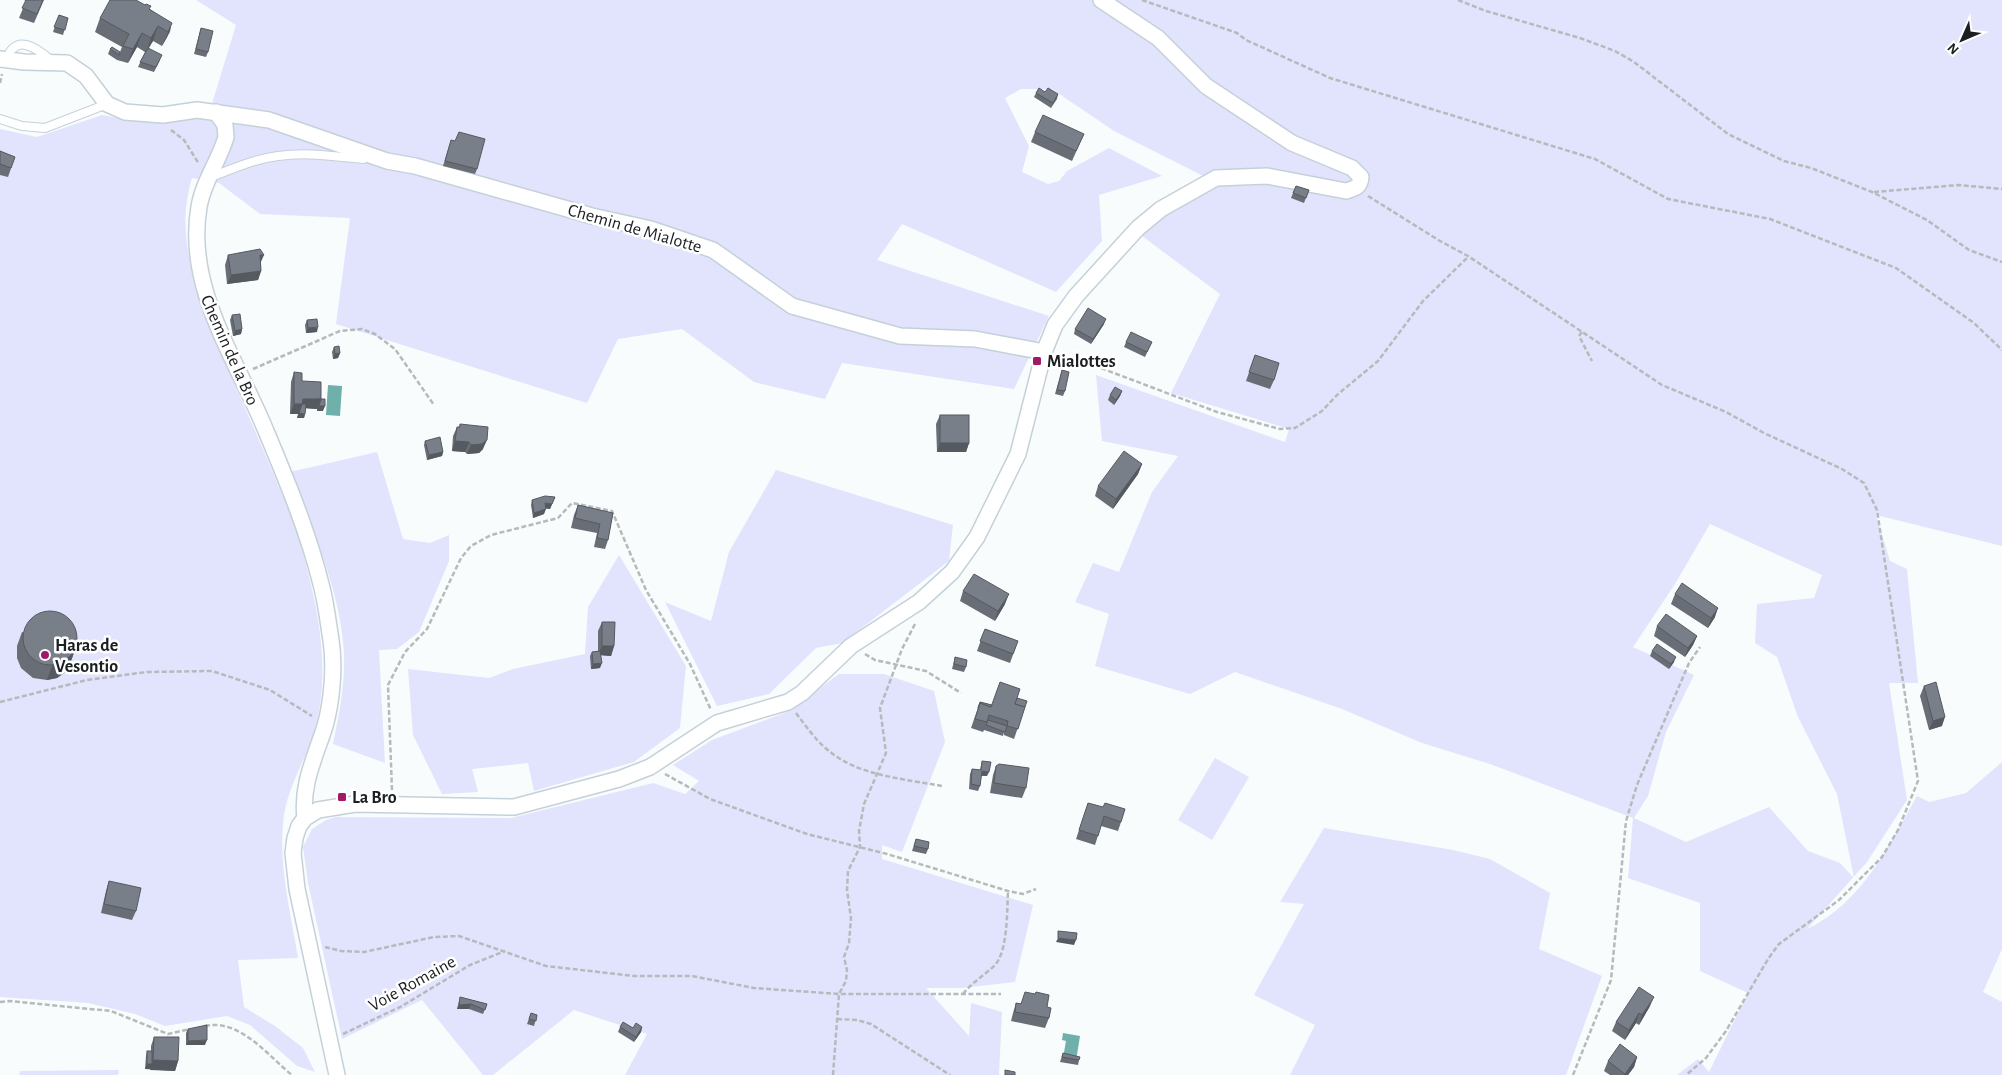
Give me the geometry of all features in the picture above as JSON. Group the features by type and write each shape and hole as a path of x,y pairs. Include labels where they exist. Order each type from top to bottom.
{"street":[{"path":"337,1075 297,889 293,853 297,832 305,818 318,810 343,805 514,807 619,779 650,767 700,732 717,723 788,702 802,693 851,646 919,602 952,572 977,537 1018,454 1044,352 1056,325 1076,296 1138,228 1161,209 1216,178 1267,176 1346,191 1356,188 1360,184 1361,176 1352,168 1292,143 1206,86 1158,38 1101,0"},
{"path":"3,60 67,62 80,69 107,104 125,112 147,115 197,110 216,112"},
{"name":"Chemin de Mialotte","path":"216,112 269,120 388,161 415,166 592,216 651,229 713,250 792,306 900,336 975,339 1044,352"},
{"name":"Chemin de la Bro","path":"216,112 225,124 226,137 199,207 198,244 202,287 266,430 296,508 321,585 331,643 331,691 325,724 306,783 303,801 305,818"}],"lane":[{"path":"0,119 22,126 45,128 107,104"},
{"path":"208,182 252,161 278,156 323,155 388,161"}],"path":[{"path":"1142,0 1237,33 1246,40 1330,78 1595,158 1668,199 1770,220 1896,268 1974,323 2002,350"},
{"path":"1458,0 1486,11 1580,38 1615,51 1634,62 1728,134 1784,161 1811,168 1872,192 1927,220 1969,250 2002,262"},
{"path":"147,115 173,131 189,145 199,161 208,182"},
{"path":"1872,192 1959,185 2002,190"},
{"path":"1356,188 1440,242 1468,256 1662,385 1726,412 1764,433 1842,468 1864,483 1877,510 1894,637 1909,714 1918,781 1898,830 1882,857 1839,900 1779,944 1768,959 1726,1031 1706,1058 1686,1075"},
{"path":"1044,352 1085,362 1217,412 1280,429 1295,428 1310,420 1378,361 1423,302 1468,256"},
{"path":"240,375 340,331 362,329 375,334 395,349 434,404"},
{"path":"1582,332 1579,336 1592,361"},
{"path":"393,805 388,685 404,652 427,629 461,558 471,546 491,535 558,518 572,503 612,511 646,590 690,664 717,723"},
{"path":"833,1075 838,994 846,981 847,970 844,957 849,943 851,918 847,890 848,871 860,847 859,831 864,804 886,753 880,708 902,649 916,621 919,602"},
{"path":"851,646 874,660 926,671 961,693"},
{"path":"1573,1075 1611,980 1626,821 1637,785 1689,663 1700,647"},
{"path":"0,702 87,680 148,672 212,671 270,690 325,724"},
{"path":"788,702 829,751 847,763 876,773 942,786"},
{"path":"650,767 710,799 808,834 860,847 1008,891 1023,894 1036,889"},
{"path":"963,994 971,984 996,964 1002,954 1008,891"},
{"path":"309,943 341,951 364,952 434,937 459,936 546,966 634,976 692,976 754,988 838,994 1001,994"},
{"name":"Voie Romaine","path":"331,1040 402,1006 470,965 507,951"},
{"path":"0,1002 9,1001 111,1011 168,1034 193,1028"},
{"path":"836,1019 857,1020 871,1024 950,1075"},
{"path":"202,1026 210,1025 244,1034 292,1075"}],"shaded area":[{"path":"196,0 2002,0 2002,546 1876,515 1890,561 1907,569 1918,683 1889,683 1907,800 1867,862 1854,877 1837,794 1798,717 1777,657 1755,643 1757,604 1814,598 1822,575 1710,524 1675,584 1633,647 1694,675 1666,732 1648,796 1634,818 1686,842 1769,807 1808,851 1840,863 1853,877 1807,929 1826,918 1859,888 1896,834 1917,796 1929,802 1966,793 2002,762 2002,949 1983,992 2002,1002 2002,1075 1677,1075 1698,1059 1709,1072 1748,993 1700,971 1700,903 1628,878 1633,818 1490,764 1422,743 1342,709 1235,672 1190,694 1095,666 1109,614 1075,602 1093,563 1119,572 1152,492 1178,456 1102,441 1096,375 1285,442 1289,429 1171,393 1220,294 1142,236 1165,209 1219,184 1114,131 1052,89 1021,89 1005,98 1029,146 1022,172 1048,184 1059,181 1067,171 1109,148 1162,176 1099,195 1102,241 1056,292 902,224 877,260 1049,316 1014,389 842,363 825,399 754,382 682,329 618,339 587,403 336,324 350,218 260,214 219,183 192,178 187,198 186,235 192,270 226,362 295,525 310,582 320,633 322,685 319,710 313,736 287,801 283,824 284,875 298,958 238,960 244,1007 275,1026 303,1048 315,1072 297,1066 250,1025 227,1016 165,1026 135,1014 88,1003 0,997 0,129 37,137 102,115 139,122 211,107 236,25"},
{"path":"377,452 403,539 430,543 449,535 449,561 419,632 397,649 379,650 385,763 333,744 344,667 340,619 322,555 290,472"},
{"path":"776,470 953,525 949,561 842,643 816,648 769,694 717,706 665,602 711,621 729,552"},
{"path":"619,555 686,666 680,728 634,762 534,791 528,763 472,769 478,792 442,794 413,735 408,669 489,678 513,669 585,654 588,607"},
{"path":"839,674 884,674 934,691 945,742 902,852 882,845 882,859 1033,905 1015,982 962,988 926,988 969,1036 971,1003 1002,1012 999,1075 625,1075 647,1034 574,1010 493,1075 483,1075 422,1000 342,1039 308,883 303,847 312,829 326,820 336,817 511,818 653,783 685,794 699,781 673,765 712,740 787,712"},
{"path":"1215,758 1249,777 1212,840 1178,820"},
{"path":"1324,828 1453,850 1490,859 1550,893 1539,949 1602,976 1566,1075 1290,1075 1315,1025 1254,995 1304,904 1280,902"},
{"path":"119,1070 118,1075 19,1075 20,1071"}],"water":[{"path":"328,385 342,386 340,416 326,415"},
{"path":"1063,1033 1080,1036 1076,1061 1063,1058 1066,1041 1062,1040"}],"building":[{"path":"26,0 43,0 37,14 22,8"},
{"path":"110,0 136,0 151,6 149,9 172,23 168,32 158,26 151,38 142,33 133,49 123,46 129,34 100,18"},
{"path":"59,15 68,18 65,30 54,27"},
{"path":"201,28 213,31 208,52 196,49"},
{"path":"112,47 120,52 119,55 110,49"},
{"path":"148,48 162,55 156,67 140,62"},
{"path":"1039,88 1045,92 1048,88 1058,94 1053,103 1036,93"},
{"path":"1043,115 1084,134 1076,151 1035,132"},
{"path":"459,132 485,139 477,169 445,161 451,140 455,141"},
{"path":"0,151 15,157 11,168 0,164"},
{"path":"1296,186 1309,190 1306,198 1293,193"},
{"path":"260,249 264,255 260,255 261,271 231,275 228,255"},
{"path":"1088,308 1106,319 1093,339 1075,329"},
{"path":"240,314 242,329 235,331 232,315"},
{"path":"317,319 318,327 308,328 307,320"},
{"path":"1131,332 1152,342 1147,352 1126,342"},
{"path":"339,346 340,353 335,354 334,347"},
{"path":"1255,355 1279,363 1274,380 1249,372"},
{"path":"1062,370 1069,372 1065,391 1057,390"},
{"path":"294,372 302,373 302,381 321,382 321,399 303,399 302,404 294,404"},
{"path":"1115,387 1122,391 1116,400 1110,395"},
{"path":"321,399 325,399 325,406 319,406"},
{"path":"302,404 306,404 305,414 299,413"},
{"path":"940,415 969,415 969,443 940,443"},
{"path":"460,424 488,427 487,440 482,444 471,445 469,442 455,441 457,427 460,427"},
{"path":"440,437 443,452 429,455 425,441"},
{"path":"1124,451 1142,464 1116,499 1098,486"},
{"path":"545,496 555,497 552,504 545,503 546,509 534,513 532,500"},
{"path":"578,505 613,513 608,540 597,538 600,524 575,518"},
{"path":"974,574 1009,594 998,611 963,591"},
{"path":"1682,583 1718,608 1711,618 1675,594"},
{"name":"Haras de Vesontio","path":"45,611 55,611 65,615 73,623 77,638 73,653 65,661 55,665 45,665 35,661 27,653 23,643 23,633 27,623 35,615"},
{"path":"1666,614 1697,636 1688,648 1657,626"},
{"path":"602,622 615,622 614,646 602,646"},
{"path":"985,629 1018,641 1013,654 980,641"},
{"path":"1657,644 1676,657 1671,664 1652,651"},
{"path":"600,651 602,663 593,664 592,652"},
{"path":"955,657 967,660 966,667 954,664"},
{"path":"1000,682 1020,689 1015,704 1025,707 1018,729 1007,726 1008,721 989,715 987,722 975,719 980,703 991,707"},
{"path":"1936,682 1945,717 1933,721 1924,686"},
{"path":"1017,698 1027,701 1025,707 1015,704"},
{"path":"980,702 992,705 991,707 980,703 978,708"},
{"path":"988,720 1007,726 1005,732 986,725"},
{"path":"982,761 991,762 989,772 982,771 980,786 971,784 972,769 981,770"},
{"path":"999,764 1029,768 1026,788 994,783 996,766"},
{"path":"1088,803 1103,807 1105,803 1125,809 1121,822 1104,816 1098,836 1079,830"},
{"path":"916,839 929,842 928,849 914,846"},
{"path":"109,881 141,888 136,911 104,904"},
{"path":"1058,931 1077,933 1076,940 1058,938"},
{"path":"1639,987 1654,997 1642,1015 1639,1013 1629,1030 1616,1022"},
{"path":"1025,992 1049,995 1047,1007 1051,1008 1049,1018 1015,1012 1016,1003 1021,1004"},
{"path":"460,997 487,1004 485,1010 471,1004 459,1005"},
{"path":"531,1013 537,1015 536,1021 529,1019"},
{"path":"623,1022 633,1028 636,1023 642,1027 636,1037 620,1027"},
{"path":"207,1025 207,1040 188,1041 188,1029"},
{"path":"154,1037 179,1037 178,1061 153,1060"},
{"path":"1620,1044 1637,1057 1625,1074 1608,1061"},
{"path":"147,1051 152,1051 152,1064 147,1064"},
{"path":"1063,1053 1080,1057 1079,1060 1062,1057"},
{"path":"1005,1070 1015,1072 1015,1075 1005,1075"}],"place":[{"name":"Mialottes","path":"1037,361"},
{"name":"Haras de Vesontio","path":"45,655"},
{"name":"La Bro","path":"342,797"}]}
